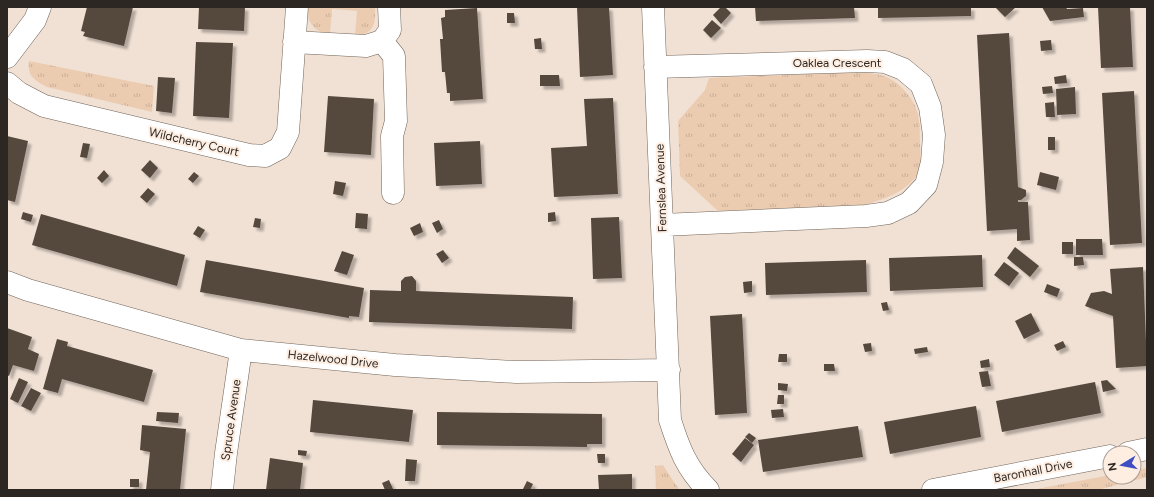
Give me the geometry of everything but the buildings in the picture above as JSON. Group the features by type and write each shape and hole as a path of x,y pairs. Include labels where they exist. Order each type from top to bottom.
{"street":[{"path":"7,57 35,20 40,7"},
{"name":"Wildcherry Court","path":"7,83 20,93 44,106 249,155 265,156 280,148 288,132 297,7"},
{"path":"294,42 366,46 382,41 390,30 389,7"},
{"name":"Fernslea Avenue","path":"653,7 669,370"},
{"path":"382,41 394,56 396,121 392,136 393,193"},
{"name":"Oaklea Crescent","path":"655,67 867,61 885,62 902,69 921,84 930,107 934,135 932,162 926,186 909,203 888,213 866,216 662,225"},
{"name":"Hazelwood Drive","path":"7,282 28,290 241,350 395,365 516,372 669,370"},
{"name":"Spruce Avenue","path":"222,490 241,350"},
{"path":"669,370 670,420 679,449 696,479 708,490"},
{"name":"Baronhall Drive","path":"933,490 1102,458"}],"green space":[{"path":"307,7 375,7 374,23 370,30 366,33 355,35 357,11 332,9 330,34 320,32 312,26 308,17"},
{"path":"29,61 154,86 152,112 47,87 32,77 29,70"},
{"path":"863,72 884,76 895,82 909,96 918,115 920,128 920,171 907,186 894,194 878,201 863,205 718,211 680,176 678,121 705,90 709,78"},
{"path":"663,465 680,490 656,490 655,466"},
{"path":"1147,468 1147,477 1142,478 1142,469"},
{"path":"1102,477 1102,485 1117,485 1098,490 1031,490"}]}
